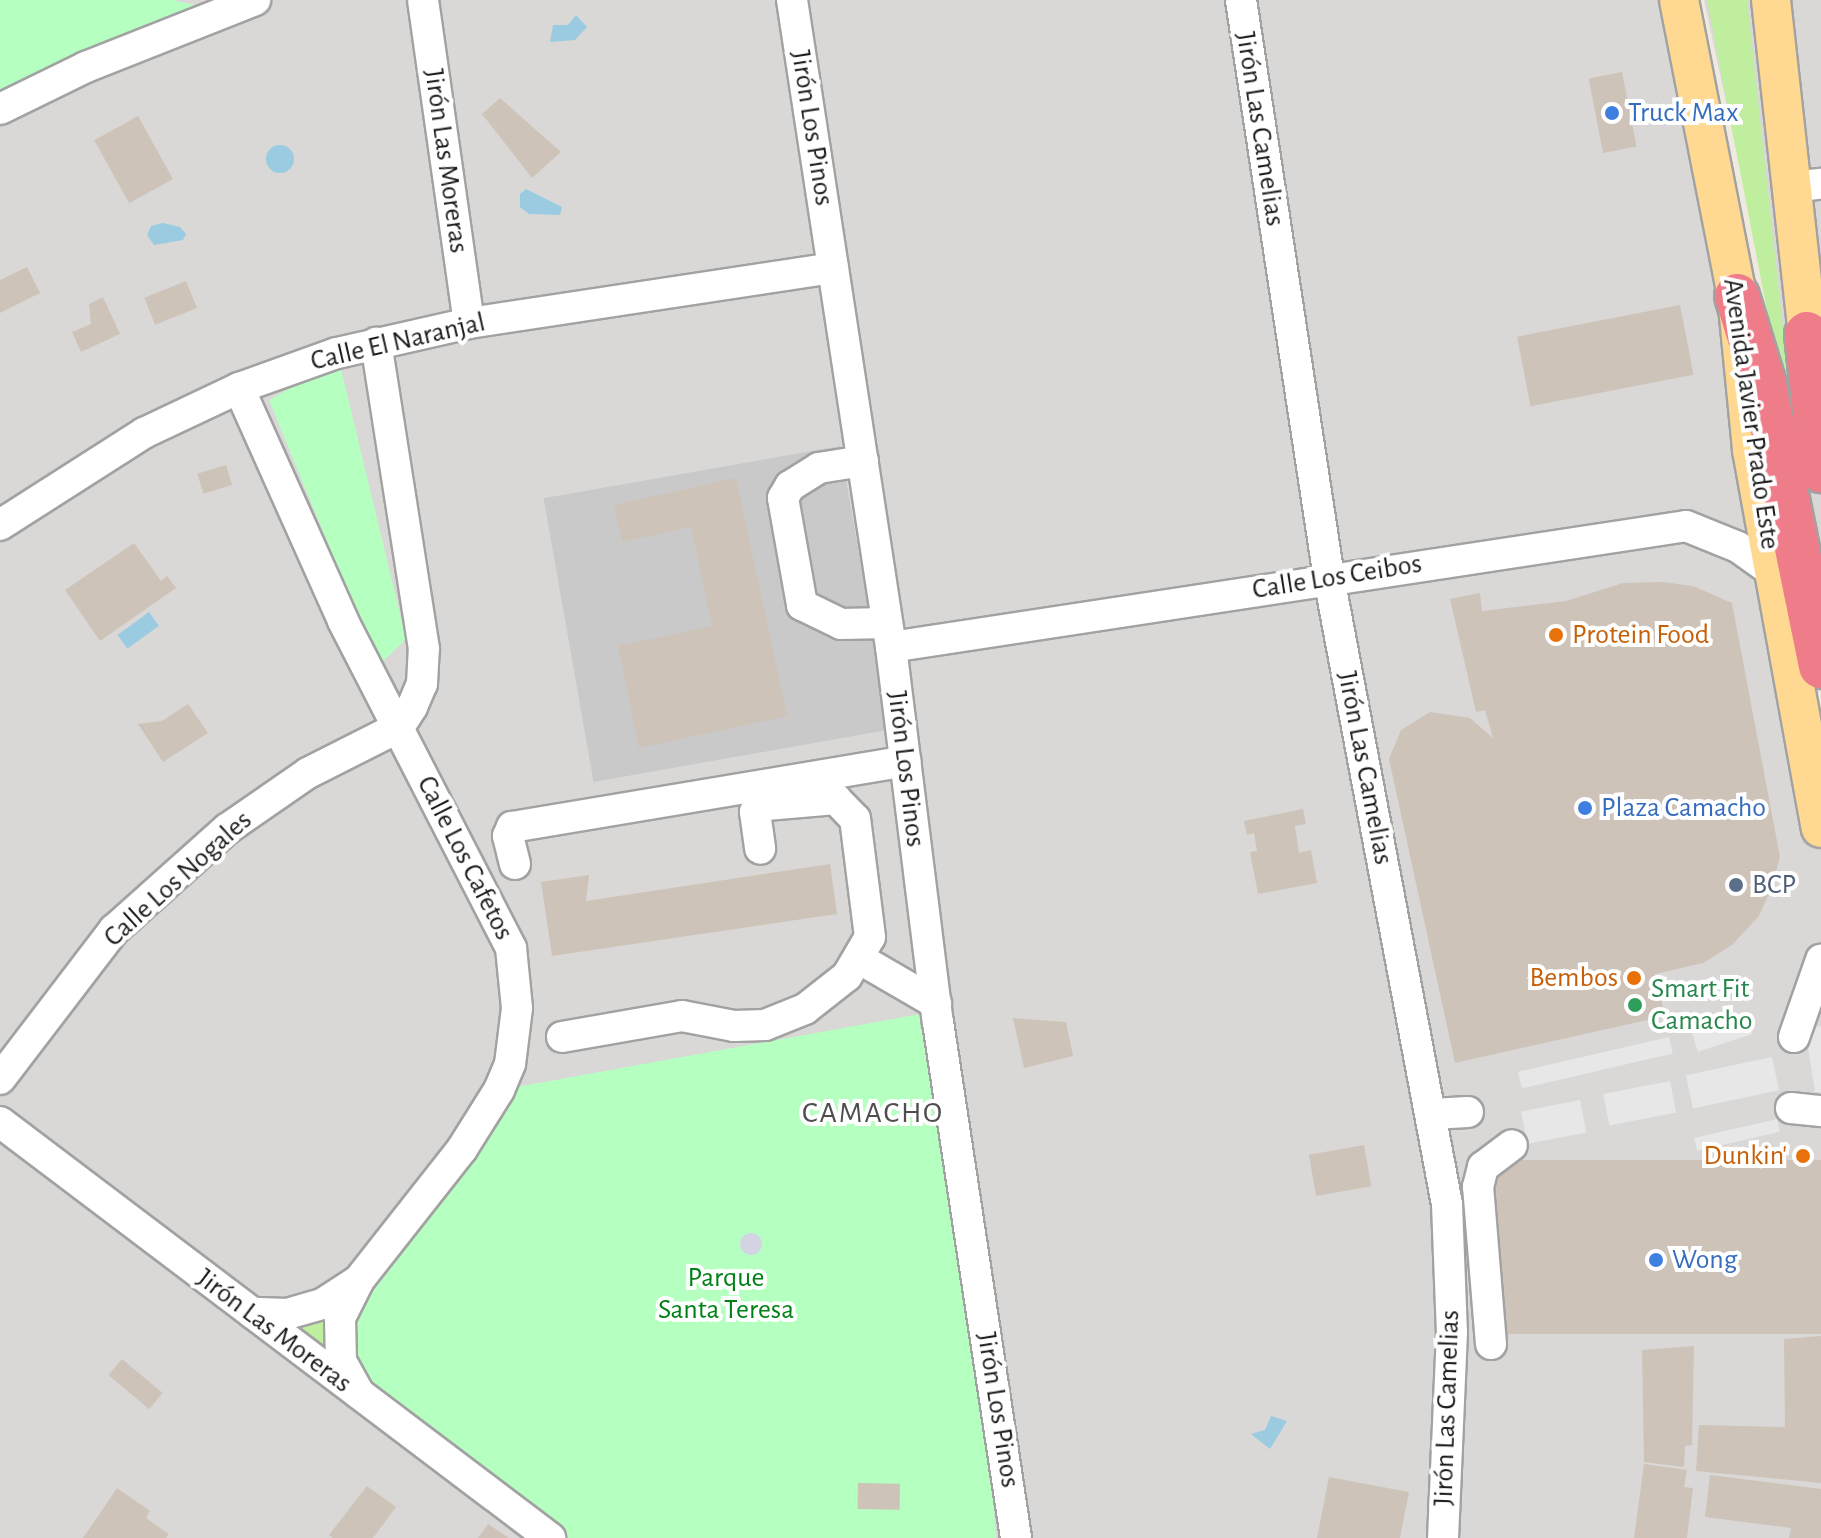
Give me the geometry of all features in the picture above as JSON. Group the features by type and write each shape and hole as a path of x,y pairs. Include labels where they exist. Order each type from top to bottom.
{"highway":[{"path":"1737,296 1763,381 1821,666"},
{"path":"1807,334 1821,470"}],"main road":[{"name":"Avenida Javier Prado Este","path":"1679,0 1737,296 1752,450 1821,828"},
{"path":"1771,0 1805,185 1807,334 1821,425"}],"street":[{"path":"0,109 250,0"},
{"name":"Jirón Las Moreras","path":"423,0 469,323"},
{"name":"Jirón Los Pinos","path":"792,0 889,635 936,1003 1021,1537"},
{"name":"Jirón Las Camelias","path":"1241,0 1329,578 1447,1204 1452,1332 1443,1538"},
{"name":"Calle El Naranjal","path":"0,525 92,463 239,388 376,343 469,323 833,268"},
{"path":"376,343 424,649 422,684 399,727"},
{"name":"Calle Los Cafetos","path":"239,388 343,621 511,948 517,1008 510,1064 499,1090 462,1149 359,1280 340,1318 341,1361 361,1398"},
{"name":"Calle Los Ceibos","path":"863,461 819,468 790,486 783,498 802,605 841,624 889,635 1329,578 1686,526 1738,547 1773,572"},
{"name":"Calle Los Nogales","path":"0,1079 114,930 227,829 308,773 399,727"},
{"path":"515,864 508,836 512,827 905,761"},
{"path":"562,1037 682,1016 734,1026 765,1025 816,1001 860,959 870,937 855,819 836,799 766,805 755,812 760,849"},
{"path":"860,959 936,1003"},
{"path":"1794,1037 1821,960"},
{"path":"1431,1114 1468,1112"},
{"name":"Jirón Las Moreras","path":"0,1122 550,1538"},
{"path":"1491,1344 1478,1187 1483,1167 1512,1145"},
{"path":"1447,1204 1475,1153"},
{"name":"Calle Los Cafetos","path":"252,1313 288,1314 322,1304 359,1280"}],"shaded area":[{"path":"0,0 1699,0 1821,807 1821,1538 0,1538"},
{"path":"1704,0 1821,0 1821,542"},
{"path":"840,446 890,730 594,782 544,498"},
{"path":"1746,1015 1752,1034 1698,1052 1692,1033"},
{"path":"1821,1026 1821,1092 1815,1092 1805,1029"},
{"path":"1669,1037 1673,1054 1522,1088 1518,1072"},
{"path":"1772,1057 1779,1090 1693,1109 1686,1075"},
{"path":"1670,1081 1676,1112 1609,1125 1603,1094"},
{"path":"1580,1100 1586,1132 1527,1144 1521,1111"},
{"path":"1777,1119 1780,1132 1697,1151 1694,1138"},
{"path":"751,1233 759,1236 762,1244 759,1252 751,1255 743,1252 740,1244 743,1236"}],"green space":[{"path":"0,0 173,0 212,9 0,97"},
{"path":"1707,0 1747,0 1793,420 1788,419"},
{"path":"339,361 406,639 378,666 269,400"},
{"name":"Parque Santa Teresa","path":"926,1013 987,1416 996,1538 562,1538 386,1405 363,1373 355,1352 352,1322 366,1285 511,1088"},
{"path":"324,1317 326,1355 286,1325"}],"water":[{"path":"576,15 587,27 575,40 550,42 553,25 568,25"},
{"path":"280,145 290,149 294,159 290,169 280,173 270,169 266,159 270,149"},
{"path":"526,189 562,207 560,215 529,214 520,207 520,194"},
{"path":"163,223 180,227 186,234 183,240 154,245 147,235 151,226"},
{"path":"149,612 159,626 127,649 117,635"},
{"path":"1271,1416 1287,1421 1270,1449 1251,1434 1265,1430"}],"building":[{"name":"Truck Max","path":"1622,72 1637,147 1603,153 1589,78"},
{"path":"500,98 561,152 532,178 482,114"},
{"path":"138,116 173,179 129,203 94,140"},
{"path":"27,267 40,293 0,313 0,280"},
{"path":"186,281 197,308 155,325 144,298"},
{"path":"103,297 120,334 81,352 72,332 91,324 89,304"},
{"path":"1680,305 1694,375 1531,406 1517,337"},
{"path":"226,465 232,485 203,494 197,474"},
{"path":"736,478 787,716 639,748 618,646 712,626 691,527 622,542 614,505"},
{"path":"134,543 161,581 167,576 176,588 100,641 65,590"},
{"name":"Plaza Camacho","path":"1663,582 1693,586 1732,603 1780,857 1771,889 1759,916 1732,945 1703,963 1655,974 1665,1016 1455,1063 1389,759 1401,730 1430,712 1470,718 1493,738 1485,710 1476,712 1450,599 1480,593 1482,611 1566,601 1623,583"},
{"path":"188,704 208,733 163,762 138,724 162,721"},
{"path":"1303,809 1306,824 1295,826 1299,853 1311,850 1317,883 1258,894 1250,852 1257,851 1254,833 1247,835 1244,821"},
{"path":"830,864 837,914 552,956 541,882 589,875 586,901"},
{"path":"1013,1018 1066,1022 1073,1056 1024,1068"},
{"path":"1364,1145 1371,1186 1316,1196 1309,1155"},
{"name":"Wong","path":"1485,1160 1821,1160 1821,1334 1485,1334"},
{"path":"1821,1336 1821,1483 1696,1471 1699,1425 1785,1427 1784,1339"},
{"path":"1694,1346 1692,1445 1685,1446 1684,1467 1644,1462 1642,1350"},
{"path":"122,1359 163,1393 149,1409 109,1375"},
{"path":"1644,1464 1687,1470 1684,1487 1693,1488 1687,1538 1634,1538"},
{"path":"1710,1475 1821,1489 1821,1538 1789,1538 1791,1528 1705,1517"},
{"path":"1329,1477 1409,1492 1400,1538 1317,1538"},
{"path":"858,1483 900,1484 900,1510 858,1509"},
{"path":"367,1486 396,1507 373,1538 333,1538 329,1535"},
{"path":"117,1488 150,1511 146,1518 169,1534 166,1538 83,1538"},
{"path":"488,1524 509,1538 478,1538"}],"place":[{"name":"Truck Max","path":"1612,113"},
{"name":"Protein Food","path":"1556,635"},
{"name":"Plaza Camacho","path":"1585,808"},
{"name":"BCP","path":"1736,885"},
{"name":"Bembos","path":"1634,978"},
{"name":"Smart Fit Camacho","path":"1635,1005"},
{"name":"Dunkin'","path":"1803,1156"},
{"name":"Wong","path":"1656,1260"}],"district":[{"name":"CAMACHO","path":"873,1113"}]}
